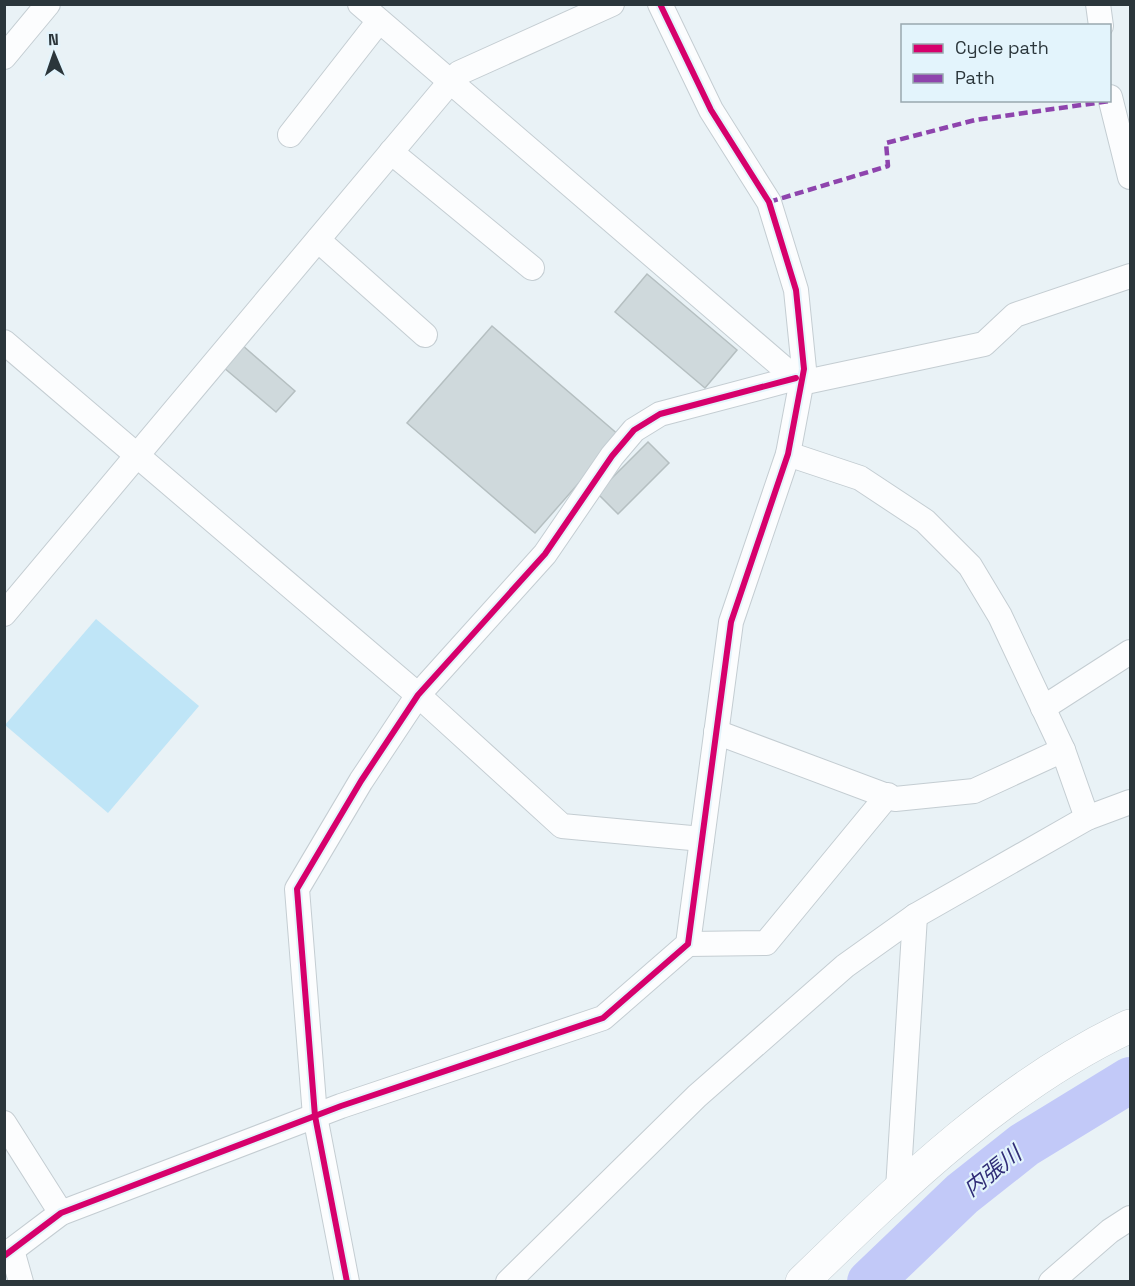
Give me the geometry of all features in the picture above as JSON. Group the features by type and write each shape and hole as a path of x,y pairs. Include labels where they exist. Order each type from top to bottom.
{"street":[{"path":"4,57 48,4"},
{"path":"360,4 798,381"},
{"path":"4,614 450,82 459,73 612,4"},
{"path":"660,4 711,110 769,202 796,290 804,369 798,381 788,454 731,622 688,944"},
{"path":"1098,4 1101,24"},
{"path":"290,135 379,21"},
{"path":"1111,101 1131,177"},
{"path":"391,152 532,268"},
{"path":"318,240 425,335"},
{"path":"347,1281 315,1116 297,889 361,781 418,695 545,554 612,456 634,430 660,414 798,381 984,344 1015,315 1131,276"},
{"path":"4,342 418,695 562,826 702,839"},
{"path":"788,454 860,478 925,521 970,566 1000,616 1063,750 1086,818"},
{"path":"1043,708 1131,652"},
{"path":"716,732 895,799 974,791 1063,750"},
{"path":"21,1281 8,1253 61,1213 315,1116 603,1018 688,944 766,943 888,795"},
{"path":"508,1281 697,1096 845,966 915,916 1086,818 1131,802"},
{"path":"898,1189 915,916"},
{"path":"802,1281 898,1189 992,1112 1039,1078 1131,1026"},
{"path":"4,1123 61,1213"},
{"path":"1051,1281 1110,1231 1131,1218"}],"shaded area":[{"path":"96,619 199,706 108,813 5,725"}],"building":[{"path":"647,274 737,350 705,388 615,312"},
{"path":"492,326 620,436 535,533 407,423"},
{"path":"242,345 295,391 276,412 223,367"},
{"path":"648,442 669,463 618,514 597,493"}],"waterway":[{"name":"内張川","path":"870,1282 962,1194 1024,1145 1130,1080"}],"marked path":[{"path":"769,202 888,166 886,143 975,120 1103,102"}],"cycle path":[{"path":"4,1256 61,1213 341,1106 603,1018 688,944 731,622 788,454 804,369 796,290 769,202 711,110 660,4"},
{"path":"347,1282 315,1116 297,889 361,781 418,695 545,554 612,456 634,430 660,414 796,378"}]}
